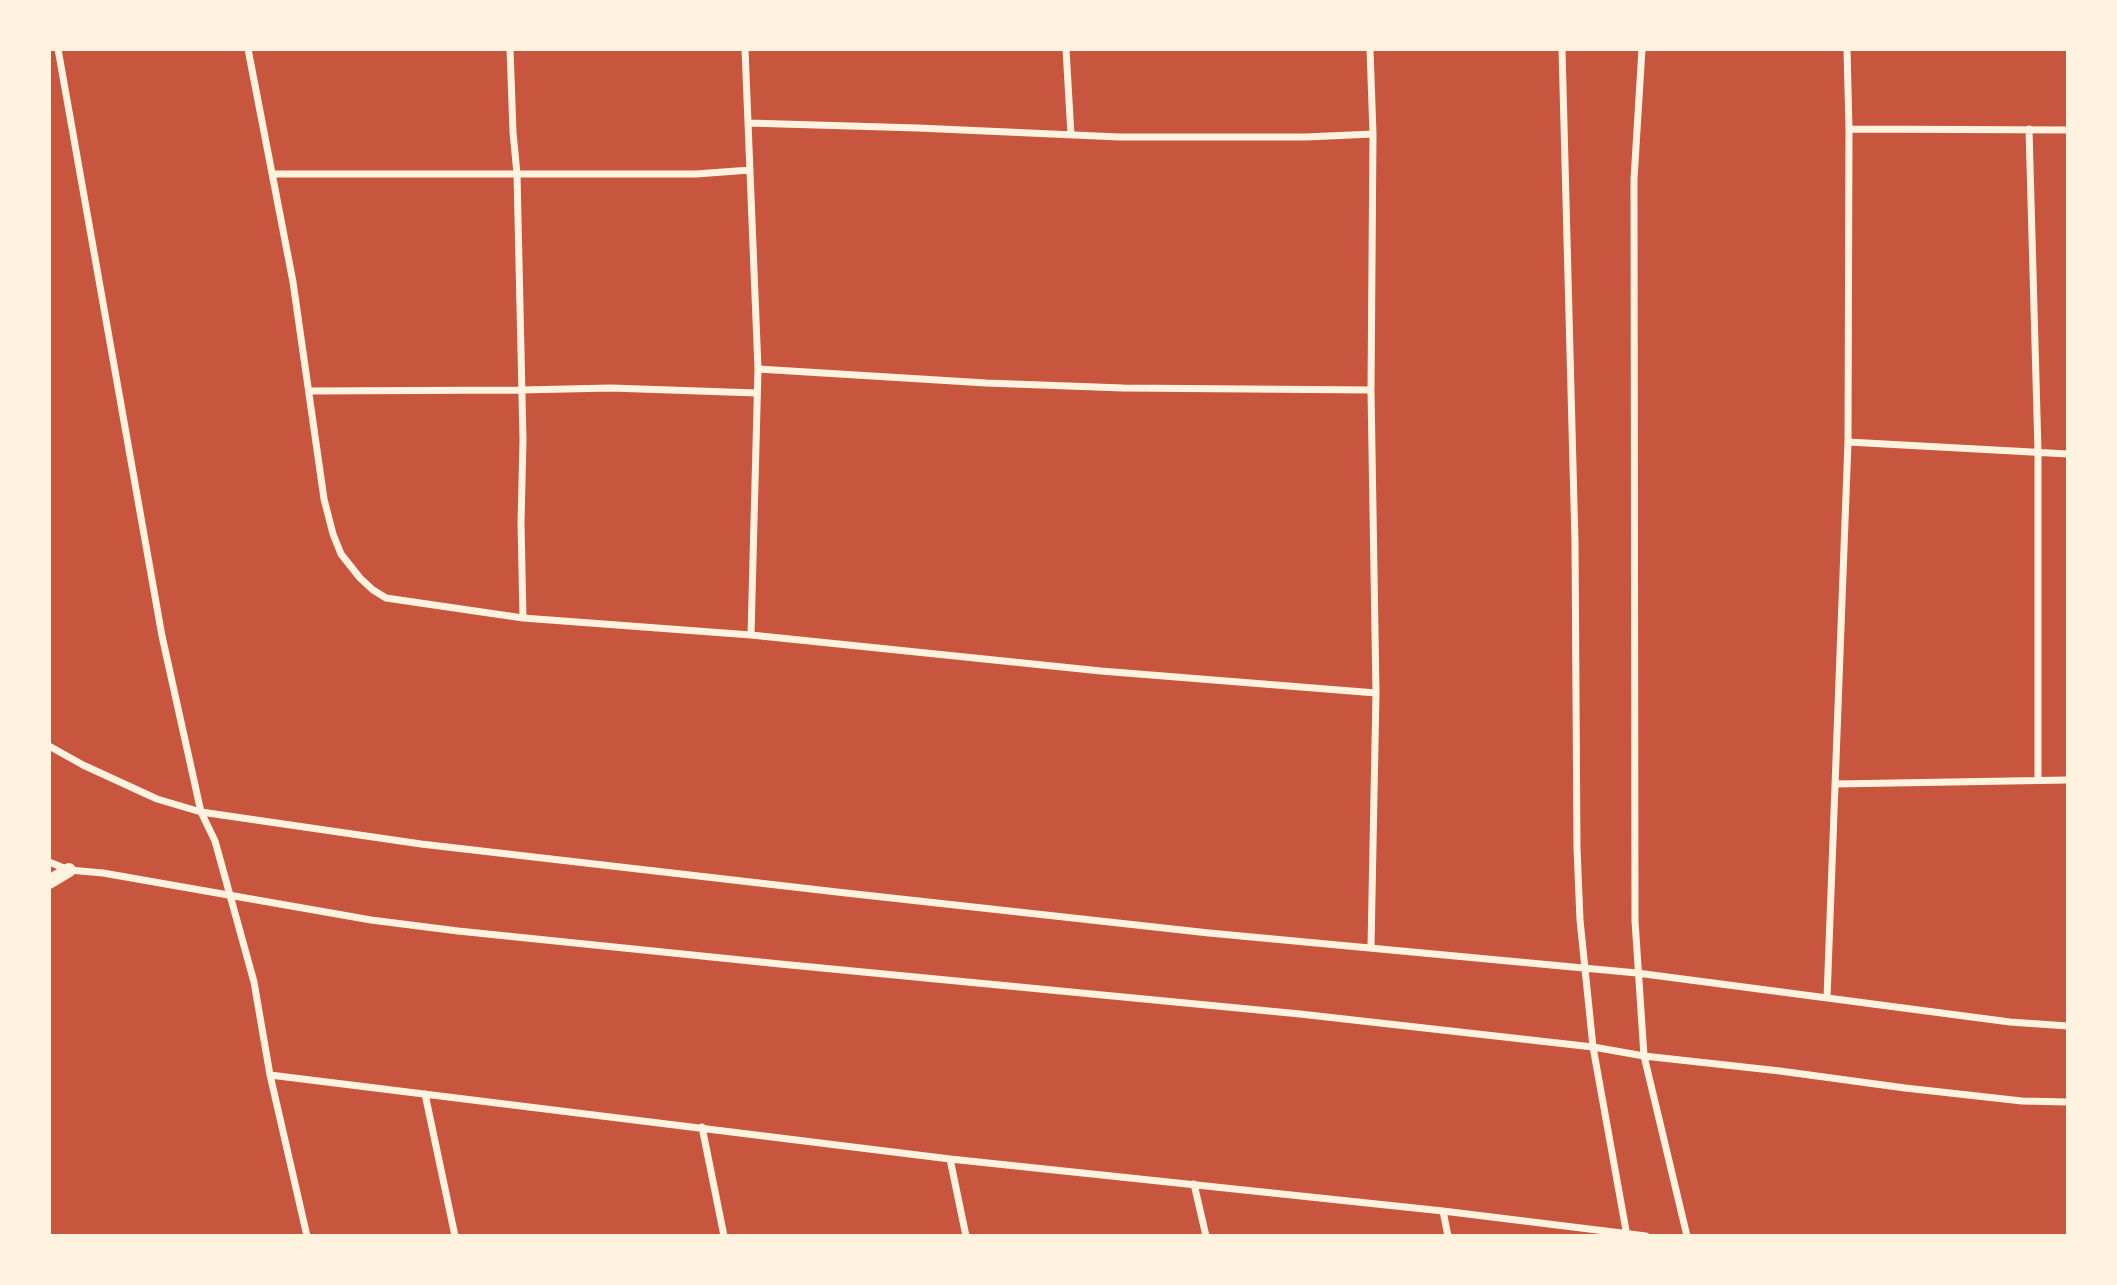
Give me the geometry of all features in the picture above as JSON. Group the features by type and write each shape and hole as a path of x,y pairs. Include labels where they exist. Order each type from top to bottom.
{"main road":[{"path":"49,882 69,870"}],"street":[{"path":"58,49 162,636 201,812 215,841 254,982 271,1075 307,1236"},
{"path":"248,49 293,282 324,499 332,534 341,554 360,578 386,598 523,618 751,635 1088,670 1376,693"},
{"path":"510,49 517,174 523,618"},
{"path":"745,49 758,369 751,635"},
{"path":"1066,49 1071,135"},
{"path":"1370,49 1373,134 1371,390 1376,693 1371,947"},
{"path":"1562,49 1575,542 1577,848 1584,968 1593,1047 1627,1235"},
{"path":"1642,49 1634,192 1635,921 1644,1056 1687,1236"},
{"path":"1827,998 1848,442 1847,49"},
{"path":"748,123 1237,138 1373,134"},
{"path":"1849,129 2068,130"},
{"path":"2029,129 2038,451 2038,779"},
{"path":"274,174 696,174 750,170"},
{"path":"758,369 986,383 1123,388 1371,390"},
{"path":"310,391 611,388 757,393"},
{"path":"1848,442 2068,453"},
{"path":"49,746 157,799 201,812 421,844 1209,933 1637,973 2010,1022 2068,1026"},
{"path":"1835,784 2068,780"},
{"path":"49,862 69,870 230,894 311,911 458,931 1300,1014 1593,1047 1644,1056 2009,1100 2068,1102"},
{"path":"271,1075 950,1159 1443,1211 1646,1236"},
{"path":"425,1094 455,1236"},
{"path":"702,1127 724,1236"},
{"path":"950,1159 966,1236"},
{"path":"1194,1184 1206,1236"},
{"path":"1443,1211 1448,1236"}]}
